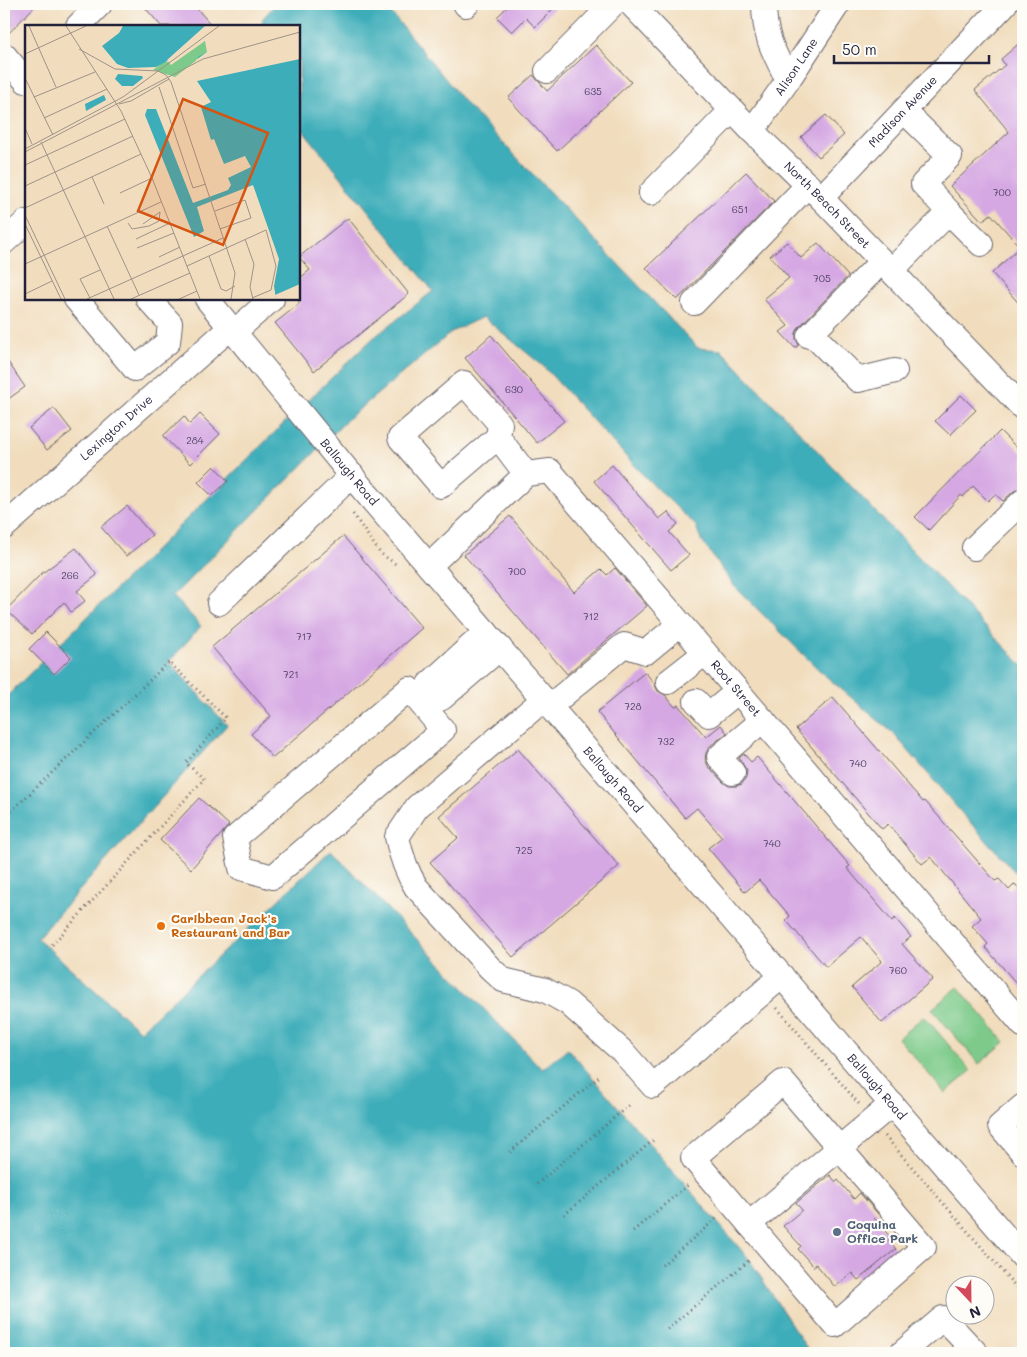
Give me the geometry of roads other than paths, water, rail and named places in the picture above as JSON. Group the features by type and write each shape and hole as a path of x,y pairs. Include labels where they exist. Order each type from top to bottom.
{"street":[{"path":"79,25 100,4"},
{"path":"547,70 613,4"},
{"path":"764,4 764,20 771,47 788,80"},
{"name":"Alison Lane","path":"752,131 838,4"},
{"name":"Madison Avenue","path":"694,304 904,111 1005,4"},
{"name":"North Beach Street","path":"636,6 752,131 1022,404"},
{"path":"4,55 25,79"},
{"path":"650,193 732,110"},
{"path":"904,111 950,156 923,184 981,244"},
{"path":"896,371 858,380 811,335 886,266 949,212"},
{"path":"4,242 25,223"},
{"path":"77,300 135,369 168,342 170,324 149,300"},
{"name":"Ballough Road","path":"208,300 429,566 1023,1257"},
{"name":"Lexington Drive","path":"4,527 232,330 271,300"},
{"path":"429,566 526,474 498,437"},
{"name":"Root Street","path":"526,474 550,471 1023,1025"},
{"path":"218,603 352,475"},
{"path":"974,548 1023,501"},
{"path":"680,624 646,652 624,645 547,703 417,807 397,837 400,854 407,874 416,887 503,980 545,990 568,1003 623,1052 653,1086 782,976"},
{"path":"424,705 429,684 493,640"},
{"path":"668,682 705,652"},
{"path":"409,689 424,705 443,730 273,877 242,868 235,838 409,689"},
{"path":"696,701 709,716 738,691"},
{"path":"733,773 719,757 763,720"},
{"path":"783,1082 924,1247 835,1325 749,1224 692,1158 783,1082"},
{"path":"749,1224 892,1104"},
{"path":"1023,1106 1000,1126 1023,1153"},
{"path":"902,1353 943,1318 976,1353"}],"water":[{"path":"276,4 384,4 466,104 698,348 721,350 1023,666 1023,881 893,733 821,672 735,587 701,540 696,526 642,474 543,366 483,317 453,331 350,417 173,596 201,626 169,662 227,725 37,938 140,1031 331,850 542,1069 568,1049 749,1259 808,1350 805,1353 4,1353 4,699 372,339 433,291 300,126 300,25 262,25 263,18"}],"place":[{"name":"Caribbean Jack's Restaurant and Bar","path":"161,926"},
{"name":"Coquina Office Park","path":"837,1232"}]}
